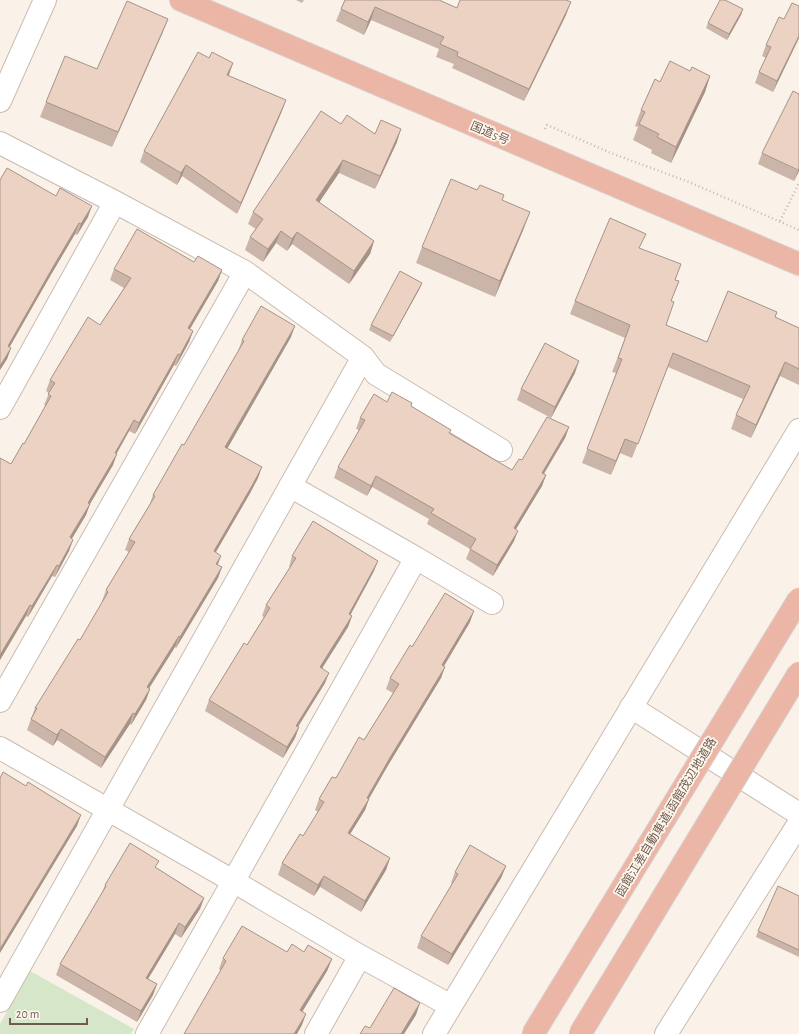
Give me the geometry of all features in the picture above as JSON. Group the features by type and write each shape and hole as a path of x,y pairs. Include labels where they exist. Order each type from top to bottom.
{"highway":[{"name":"国道5号","path":"181,0 533,152 799,264"},
{"name":"函館江差自動車道;函館茂辺地道路","path":"534,1034 799,599"},
{"path":"580,1034 799,672"}],"street":[{"path":"0,101 45,0"},
{"path":"0,144 115,202 245,272 363,357 376,374 501,450"},
{"path":"0,408 115,202"},
{"path":"0,701 245,272"},
{"path":"0,1001 363,357"},
{"path":"434,1034 799,430"},
{"path":"290,486 492,603"},
{"path":"147,1034 416,558"},
{"path":"632,708 799,814"},
{"path":"0,748 360,956 451,1006"},
{"path":"666,1034 799,824"},
{"path":"316,1034 360,956"}],"path":[{"path":"533,152 547,125 611,153 689,182 799,230"},
{"path":"780,221 799,183"}],"green space":[{"path":"30,971 134,1029 131,1034 0,1034 0,1024"}],"building":[{"path":"345,0 439,0 457,8 460,0 566,0 571,2 529,89 457,56 458,52 440,44 444,37 375,7 368,22 341,9"},
{"path":"720,0 725,0 743,9 729,34 708,23"},
{"path":"127,1 168,19 118,132 46,102 65,56 97,69"},
{"path":"792,3 799,6 799,36 777,81 759,72 771,47 766,45 779,17 784,19"},
{"path":"198,52 209,58 212,52 233,63 227,75 286,100 241,203 186,165 181,173 144,151"},
{"path":"670,61 690,71 692,67 710,76 676,147 657,137 659,134 639,124 645,112 641,110 655,79 660,82"},
{"path":"793,91 799,94 798,170 762,153"},
{"path":"321,111 341,124 347,115 375,134 381,120 401,129 380,176 343,160 316,200 374,241 354,271 297,232 292,239 281,231 268,249 250,237 263,219 253,212"},
{"path":"7,168 56,196 60,188 92,206 81,224 79,223 53,267 8,346 11,348 0,366 0,180"},
{"path":"451,179 477,190 480,185 504,195 502,200 530,212 500,281 422,247"},
{"path":"610,218 646,234 639,248 681,264 675,280 679,281 671,301 674,302 666,325 707,342 728,291 777,312 775,317 799,328 799,369 785,362 756,425 736,415 750,386 673,353 638,444 625,439 616,461 587,449 622,359 618,358 630,325 575,301"},
{"path":"137,229 194,262 198,256 222,270 188,328 193,331 180,355 178,354 139,423 134,420 115,453 117,454 70,537 73,540 59,566 57,565 32,606 30,605 0,655 0,458 11,464 51,396 48,394 55,383 50,380 88,317 100,325 131,278 114,269"},
{"path":"400,271 422,283 393,336 371,325"},
{"path":"261,306 295,326 225,447 262,467 214,551 221,556 216,564 222,567 180,637 179,636 147,687 150,689 135,714 133,713 105,757 61,729 57,735 31,719 37,708 35,708 78,639 80,640 108,592 106,590 135,542 129,539 155,496 153,495 182,444 184,445 244,341 242,340"},
{"path":"545,343 579,361 555,407 521,389"},
{"path":"392,392 412,403 411,406 451,430 449,433 512,470 519,459 522,460 547,417 569,427 542,473 546,475 514,528 518,531 497,565 470,549 476,539 431,513 434,509 376,476 371,486 338,467 365,420 360,418 374,394 387,402"},
{"path":"313,521 378,561 349,614 352,616 320,667 329,673 296,726 299,727 287,747 209,700 244,643 247,645 270,608 266,605 296,558 292,556"},
{"path":"445,593 474,611 442,665 445,667 391,756 367,798 369,799 348,833 390,858 365,901 324,876 318,885 282,863 300,834 303,836 324,802 319,799 332,777 336,778 359,737 364,740 399,684 390,678 410,645 412,647"},
{"path":"3,772 26,786 28,782 81,815 0,949 0,778"},
{"path":"130,843 159,861 155,867 204,898 185,927 179,923 146,978 157,984 141,1011 60,964"},
{"path":"470,845 506,866 452,954 421,936 458,874 455,872"},
{"path":"778,886 799,896 799,950 758,931"},
{"path":"242,926 287,952 292,944 304,952 308,945 332,959 300,1010 306,1014 294,1034 184,1034 226,961 223,958"},
{"path":"394,988 420,1003 401,1034 360,1034 365,1026 370,1028"}]}
